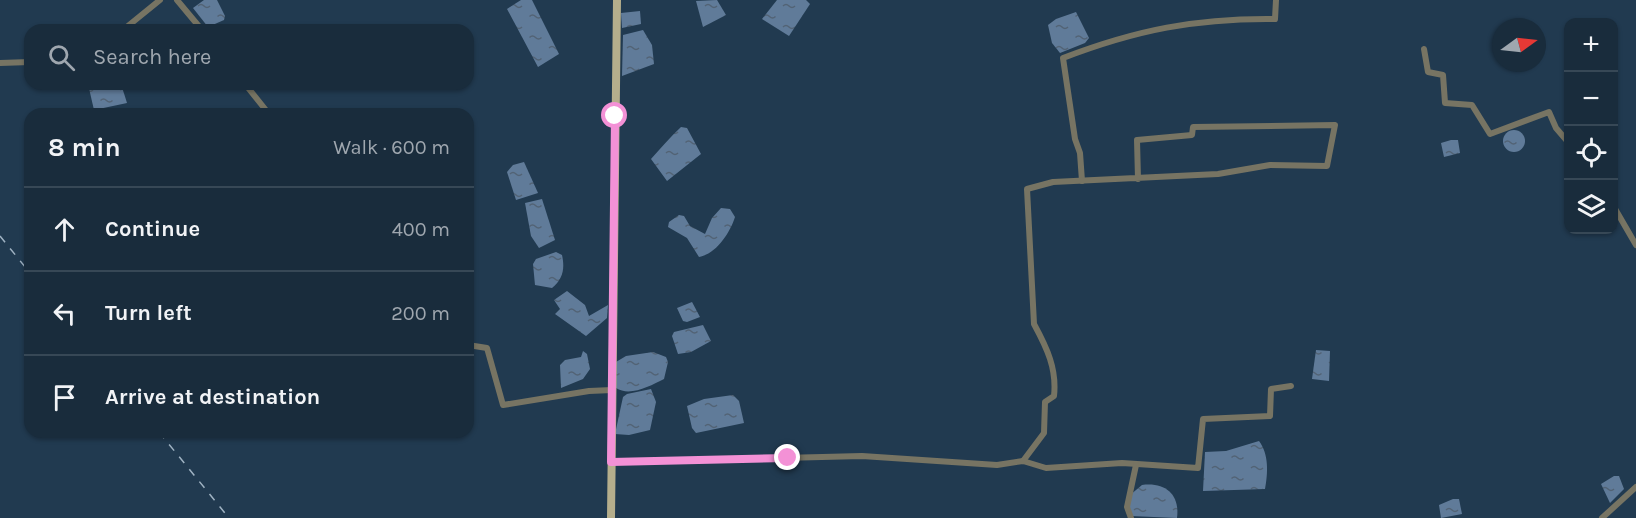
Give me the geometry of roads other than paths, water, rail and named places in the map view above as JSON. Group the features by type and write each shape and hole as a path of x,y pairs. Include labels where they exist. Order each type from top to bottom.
{"main road":[{"path":"611,518 617,0"}],"street":[{"path":"130,24 160,0"},
{"path":"177,0 197,24"},
{"path":"1082,181 1080,153 1075,139 1063,58 1143,30 1215,20 1275,19 1276,0"},
{"path":"1424,49 1428,72 1443,75 1445,103 1473,105 1490,134 1549,112 1556,128 1564,137"},
{"path":"0,63 24,62"},
{"path":"250,90 264,108"},
{"path":"1023,461 1044,433 1045,402 1054,396 1056,377 1045,344 1034,324 1027,189 1053,182 1138,179 1218,174 1270,165 1328,166 1335,125 1193,127 1192,135 1137,140 1135,160 1138,179"},
{"path":"1618,214 1636,245"},
{"path":"474,346 487,348 503,405 589,390 612,390"},
{"path":"611,462 862,456 997,465 1023,461 1046,468 1136,465 1198,468 1203,419 1270,416 1270,389 1291,387"},
{"path":"1131,518 1127,507 1136,465"},
{"path":"1602,518 1636,487"}],"water":[{"path":"204,0 217,0 225,16 224,20 215,24 206,24 193,8"},
{"path":"521,0 532,0 559,54 538,67 507,9"},
{"path":"717,0 726,15 703,27 696,1"},
{"path":"777,0 806,0 810,4 789,36 762,19"},
{"path":"640,11 641,24 622,28 621,13"},
{"path":"1076,12 1089,38 1085,43 1060,53 1052,43 1048,25 1056,19"},
{"path":"643,30 652,45 654,64 622,76 623,35"},
{"path":"89,90 123,90 127,103 94,108"},
{"path":"681,127 687,128 701,154 667,181 651,159"},
{"path":"1514,130 1522,133 1525,141 1522,149 1514,152 1506,149 1503,141 1506,133"},
{"path":"1458,140 1460,153 1444,157 1441,143"},
{"path":"524,162 538,193 516,200 507,172 513,165"},
{"path":"542,199 555,240 539,248 531,236 525,203"},
{"path":"721,208 730,209 735,217 722,242 705,255 699,257 687,238 668,227 669,222 679,215 684,216 690,226 705,234 712,218"},
{"path":"556,252 562,255 563,260 559,281 552,288 535,285 533,264 536,259"},
{"path":"567,291 585,305 589,316 608,305 607,318 586,336 555,314 560,309 554,300"},
{"path":"692,302 700,317 687,322 683,321 677,308"},
{"path":"703,325 711,341 691,352 678,354 672,336 674,332"},
{"path":"1316,350 1330,351 1329,381 1312,379"},
{"path":"583,351 587,354 590,369 583,379 561,388 560,365 565,360 581,357"},
{"path":"653,352 666,357 668,362 664,379 634,391 616,388 616,362 626,356"},
{"path":"651,389 656,402 650,430 629,435 615,434 623,397"},
{"path":"733,395 739,401 744,423 696,433 692,428 687,406 704,399"},
{"path":"1259,441 1265,452 1267,464 1265,489 1203,491 1205,452 1226,451"},
{"path":"1614,476 1619,476 1624,489 1610,503 1601,484"},
{"path":"1142,485 1158,486 1170,492 1176,503 1177,518 1131,516 1128,504 1130,495"},
{"path":"1459,499 1462,514 1441,518 1439,505"}],"railway":[{"path":"0,236 24,266"},
{"path":"164,438 229,518"}]}
